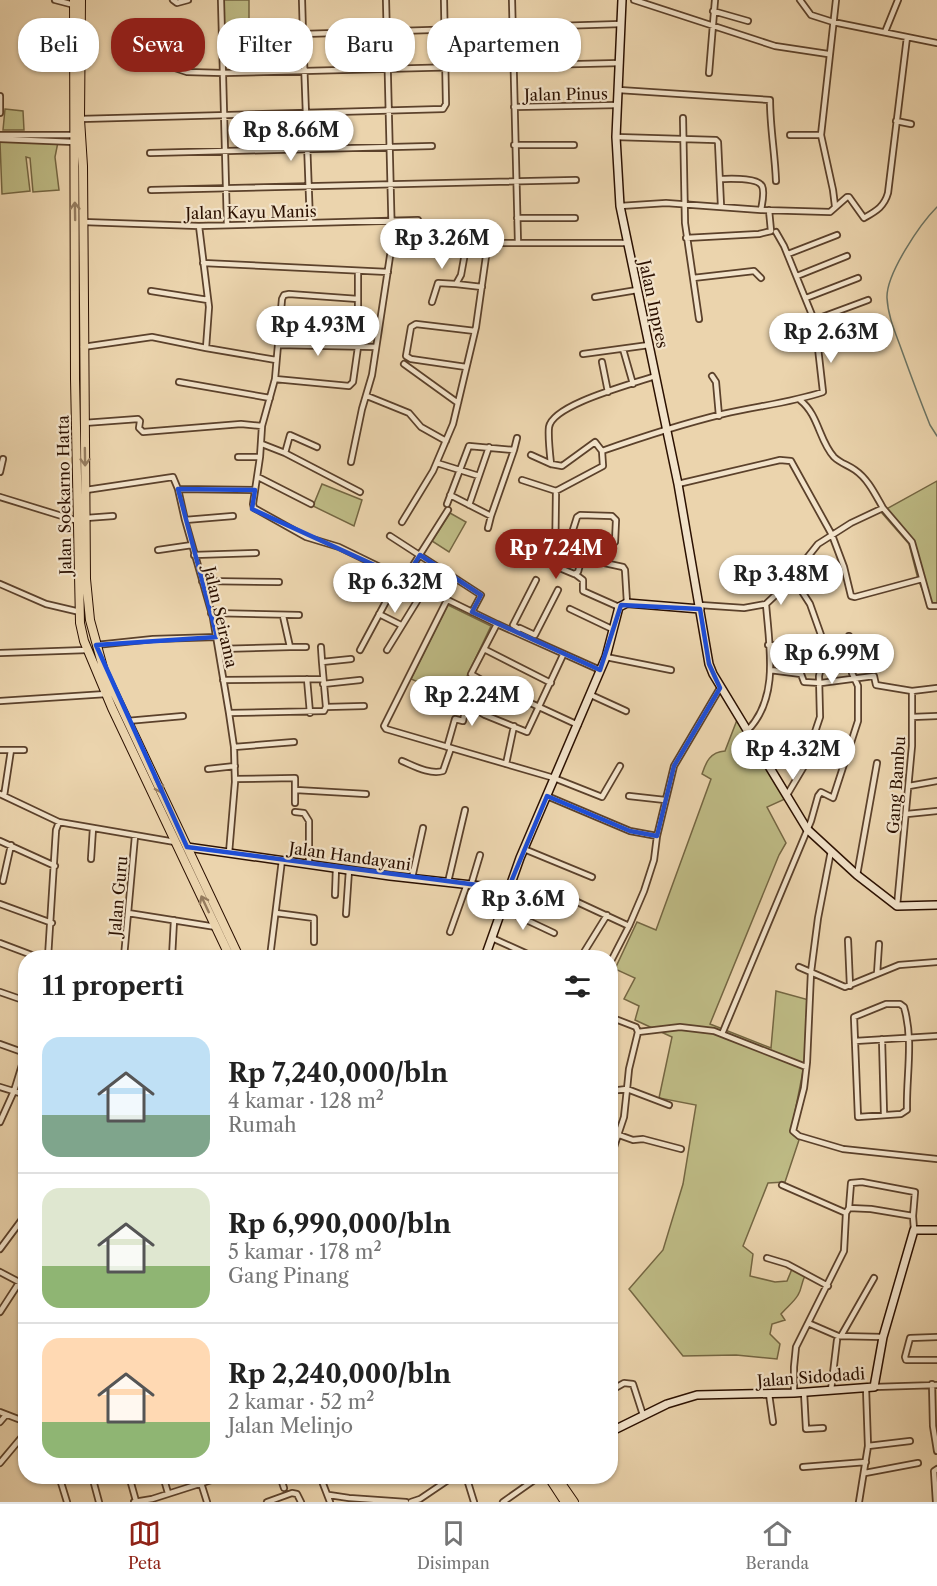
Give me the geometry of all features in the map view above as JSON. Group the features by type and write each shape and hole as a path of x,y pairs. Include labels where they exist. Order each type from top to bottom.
{"main road":[{"name":"Jalan Soekarno Hatta","path":"76,2 85,381 86,490 82,519 80,612 84,641 106,694 127,727 236,950"},
{"name":"Jalan Soekarno Hatta","path":"76,2 75,379 88,613 104,671 127,727 175,842 227,950"},
{"path":"75,379 85,381"},
{"path":"553,1484 565,1502"},
{"path":"562,1484 574,1502"}],"street":[{"path":"55,0 76,2"},
{"path":"173,0 177,3 188,0"},
{"path":"221,0 227,225"},
{"path":"302,0 303,18"},
{"path":"386,0 387,18"},
{"path":"444,0 444,18"},
{"path":"512,0 512,18"},
{"name":"Jalan Inpres","path":"622,0 616,136 620,206 678,484 709,664 720,688 807,829 897,906"},
{"path":"634,0 778,46 828,54"},
{"path":"709,73 715,0"},
{"path":"800,0 811,15 833,22 937,43"},
{"path":"835,206 821,135 828,54 836,0"},
{"path":"885,32 898,0"},
{"path":"713,11 748,21"},
{"path":"581,26 621,24"},
{"path":"620,206 684,204 830,212 849,197 864,218 885,203 894,156 896,121 908,37"},
{"path":"581,64 620,63"},
{"path":"187,72 264,72"},
{"path":"304,72 310,223"},
{"path":"351,462 367,396 392,243 387,72"},
{"path":"80,119 440,110 446,107 446,72"},
{"path":"513,72 518,243"},
{"path":"619,90 770,100 776,181"},
{"path":"0,96 0,113"},
{"name":"Jalan Pinus","path":"514,107 618,105"},
{"path":"683,118 684,204 699,319"},
{"path":"896,121 911,124"},
{"path":"790,135 821,135"},
{"path":"616,136 683,138 718,142 721,206"},
{"path":"0,137 74,139"},
{"path":"514,145 574,145"},
{"path":"150,153 225,153 432,146"},
{"path":"720,179 749,179 758,182 762,188 761,210"},
{"path":"151,190 576,180"},
{"path":"687,238 759,234 771,231 770,210"},
{"path":"517,218 574,218"},
{"name":"Jalan Kayu Manis","path":"83,222 199,226 418,220"},
{"path":"199,226 208,300 206,348"},
{"path":"776,232 788,254 823,342"},
{"path":"788,254 837,235"},
{"path":"456,284 461,275 467,242"},
{"path":"402,522 437,463 453,424 475,331 488,242"},
{"path":"392,243 628,243"},
{"path":"796,276 847,256"},
{"path":"202,263 388,272"},
{"path":"693,278 754,271 762,278"},
{"path":"275,380 349,386 353,382 358,347 358,272"},
{"path":"806,298 858,278"},
{"path":"432,302 438,283 482,287"},
{"path":"151,291 208,300"},
{"path":"595,297 637,291"},
{"path":"358,299 284,295 282,299 275,380 262,426 262,444 253,504 257,511 306,537 339,547 400,579 497,624 518,631 535,635 558,590"},
{"path":"814,320 868,300"},
{"path":"602,450 666,429 823,393 818,348 823,342 878,321"},
{"path":"466,367 406,356 411,327 416,324 475,331"},
{"path":"84,346 152,337 276,360"},
{"path":"278,345 376,347"},
{"path":"583,354 649,345"},
{"path":"623,349 633,384"},
{"path":"602,362 608,392"},
{"path":"404,364 458,403"},
{"path":"551,464 549,426 558,414 566,408 655,376"},
{"path":"712,376 716,382 719,416"},
{"path":"179,382 270,398"},
{"path":"367,396 409,413 421,427 446,441"},
{"path":"800,400 811,412 834,457 855,470 868,483 883,508 912,542 930,606 937,606"},
{"path":"84,423 135,418 140,421 139,428 143,432 241,424 262,426"},
{"path":"285,453 291,435 317,447"},
{"path":"488,528 517,438"},
{"path":"522,480 556,491 603,466 602,450 595,442 562,466 531,455"},
{"path":"262,444 285,453 360,492"},
{"path":"447,504 469,446 514,450"},
{"path":"469,505 489,447"},
{"path":"238,457 260,457"},
{"path":"0,472 3,459"},
{"path":"678,484 780,460 791,461 831,535 844,567 849,593 853,597 922,579"},
{"path":"437,463 479,476"},
{"path":"86,490 173,477 178,489 255,490"},
{"path":"258,477 311,504"},
{"name":"Jalan Seirama","path":"178,489 217,637 234,747 235,779 229,853"},
{"path":"556,491 555,566 583,580 584,591 619,607"},
{"path":"450,495 491,516"},
{"path":"0,497 82,519 113,516"},
{"path":"488,950 524,849 606,657 619,607 627,603 744,608 766,604 783,588 818,544 883,508"},
{"path":"360,650 400,579 420,555 448,510"},
{"path":"554,532 571,536 613,544 616,520 612,516 580,515 577,517 571,536"},
{"path":"185,520 233,516"},
{"path":"390,536 481,596 472,612"},
{"path":"158,550 192,544"},
{"path":"194,555 256,553"},
{"path":"573,574 578,572 583,559 623,567 626,570 627,603"},
{"path":"435,594 447,573"},
{"path":"787,795 802,768 820,717 821,683 819,676 823,658 821,635 807,596 792,576"},
{"path":"387,650 419,598 419,594 400,579"},
{"path":"536,580 513,625 518,631 563,655 600,670"},
{"path":"202,581 279,582"},
{"path":"0,584 46,604 80,612"},
{"path":"447,600 384,726 386,729 554,778 602,796 620,766"},
{"path":"748,730 763,710 769,690 766,604"},
{"path":"570,609 612,628"},
{"path":"211,613 299,615"},
{"path":"379,614 402,625"},
{"path":"283,616 291,647"},
{"path":"497,624 471,674 578,725"},
{"path":"722,1034 807,829 820,792 833,798 858,721 858,686 854,678 849,636"},
{"path":"96,645 153,639 217,637"},
{"path":"768,645 798,646"},
{"path":"219,649 306,647"},
{"path":"229,713 324,711 326,707 322,682 321,647"},
{"path":"484,649 550,683"},
{"path":"0,653 88,650"},
{"path":"480,680 474,695 475,709 485,716 527,732 563,655"},
{"path":"606,657 671,670"},
{"path":"322,662 351,659"},
{"path":"770,670 801,674 804,682 821,683 874,676 876,685 912,691 937,688"},
{"path":"223,680 307,679 322,682 360,680"},
{"path":"307,679 310,713"},
{"path":"617,950 629,926 654,860 657,836 674,766 720,688"},
{"name":"Gang Bambu","path":"897,906 909,786 912,691"},
{"path":"0,701 106,694"},
{"path":"591,695 626,711"},
{"path":"326,707 364,706"},
{"path":"402,761 433,773 443,771 455,719 463,721 466,706"},
{"path":"127,727 183,716"},
{"path":"912,717 937,716"},
{"path":"506,764 513,726"},
{"path":"234,747 294,742"},
{"path":"0,750 24,750"},
{"path":"11,750 2,795 59,822 175,842"},
{"path":"857,874 877,763"},
{"path":"208,769 235,766"},
{"path":"235,779 294,778 296,779 295,803"},
{"path":"909,786 937,781"},
{"path":"296,790 366,794"},
{"path":"547,796 630,831 657,836"},
{"path":"629,796 665,800"},
{"path":"448,882 465,810"},
{"path":"907,814 937,811"},
{"path":"294,812 304,813 309,821 309,864"},
{"path":"49,950 56,828 59,822"},
{"path":"91,859 93,828"},
{"path":"412,878 423,828"},
{"name":"Jalan Guru","path":"125,950 135,836"},
{"path":"0,841 55,866"},
{"path":"3,881 10,846"},
{"name":"Jalan Handayani","path":"187,847 508,889"},
{"path":"524,849 592,877"},
{"path":"831,850 821,896 811,972 806,1067 793,1131 795,1134 843,1149 937,1159"},
{"path":"450,932 480,855"},
{"path":"271,950 282,860"},
{"path":"335,895 336,868"},
{"path":"346,914 349,870"},
{"path":"560,894 629,926"},
{"path":"0,904 52,923"},
{"path":"897,906 937,905"},
{"path":"501,908 554,933"},
{"path":"128,914 216,927"},
{"path":"276,914 314,918 314,942"},
{"path":"585,950 607,915"},
{"path":"172,950 174,920"},
{"path":"492,938 519,950"},
{"path":"848,940 850,986"},
{"path":"0,943 18,950"},
{"path":"877,974 879,944"},
{"path":"799,967 843,986 850,986 899,965 937,962"},
{"path":"0,992 18,998"},
{"path":"886,1004 900,1004 904,1007 909,1037 907,1110 901,1114 858,1117 854,1017 886,1004"},
{"path":"618,1020 636,1027 638,1032 629,1069 627,1102 619,1135 681,1149"},
{"path":"638,1032 680,1027 705,1029 806,1067"},
{"path":"855,1041 937,1036"},
{"path":"882,1039 884,1114"},
{"path":"0,1044 18,1050"},
{"path":"0,1122 18,1077"},
{"path":"0,1087 18,1092"},
{"path":"618,1090 627,1089 669,1105"},
{"path":"794,1393 796,1347 844,1251 851,1183 862,1182 915,1192 914,1230 937,1230"},
{"path":"782,1185 848,1210 870,1209 913,1216"},
{"path":"0,1249 18,1225"},
{"name":"Jalan Sidodadi","path":"618,1428 674,1401 697,1395 794,1393 870,1387 914,1230"},
{"path":"767,1258 787,1264 828,1286"},
{"path":"0,1272 18,1281"},
{"path":"831,1390 839,1338 874,1278"},
{"path":"0,1312 18,1284"},
{"path":"808,1323 839,1338 883,1336"},
{"path":"937,1337 910,1338 905,1357 906,1360 937,1360"},
{"path":"618,1386 624,1383 633,1384 643,1415"},
{"path":"859,1502 867,1462 870,1387 935,1385 932,1416 937,1451"},
{"path":"804,1392 806,1430 823,1428"},
{"path":"769,1394 772,1422"},
{"path":"0,1412 18,1419"},
{"path":"0,1422 6,1415"},
{"path":"0,1463 18,1441"},
{"path":"868,1446 910,1441"},
{"path":"0,1452 5,1456"},
{"path":"803,1467 867,1462"},
{"path":"864,1473 918,1463"},
{"path":"936,1502 934,1471 937,1469"},
{"path":"61,1484 67,1502"},
{"path":"94,1484 99,1502"},
{"path":"131,1484 135,1502 153,1500 198,1484"},
{"path":"165,1484 168,1493"},
{"path":"201,1484 207,1502"},
{"path":"282,1484 284,1488"},
{"path":"324,1484 330,1502"},
{"path":"411,1502 420,1499 442,1484"},
{"path":"468,1484 474,1502"},
{"path":"502,1502 528,1484"},
{"path":"267,1502 292,1493 297,1494 301,1502"},
{"path":"329,1495 406,1502"}],"highlighted area":[{"path":"178,489 255,490 252,509 405,579 420,555 481,595 472,612 600,670 621,605 700,609 709,664 720,688 674,766 657,836 630,831 547,796 508,889 187,847 96,645 217,637"}],"shaded area":[{"path":"223,0 249,0 249,18 223,18"},
{"path":"5,109 23,111 24,130 3,130"},
{"path":"0,142 58,142 55,157 59,190 33,192 30,158 26,157 30,191 2,194"},
{"path":"937,481 937,607 929,606 918,579 909,544 881,512"},
{"path":"322,484 362,500 354,526 313,506"},
{"path":"450,513 466,522 449,552 432,541"},
{"path":"448,605 491,626 456,699 411,679"},
{"path":"737,720 785,799 767,807 786,843 779,855 710,1024 771,1048 776,991 809,1000 805,1061 792,1127 792,1134 799,1140 785,1182 768,1183 743,1246 753,1254 750,1276 775,1282 787,1281 792,1269 805,1276 798,1295 781,1314 785,1320 772,1324 770,1334 780,1344 777,1359 736,1355 683,1356 629,1289 663,1250 683,1184 696,1105 659,1098 672,1037 635,1020 639,1006 624,999 635,978 618,970 618,963 637,922 656,930 711,779 702,774 712,756 725,751"}],"waterway":[{"path":"937,207 913,237 898,263 888,288 887,298 895,332 930,425 937,436"}]}
